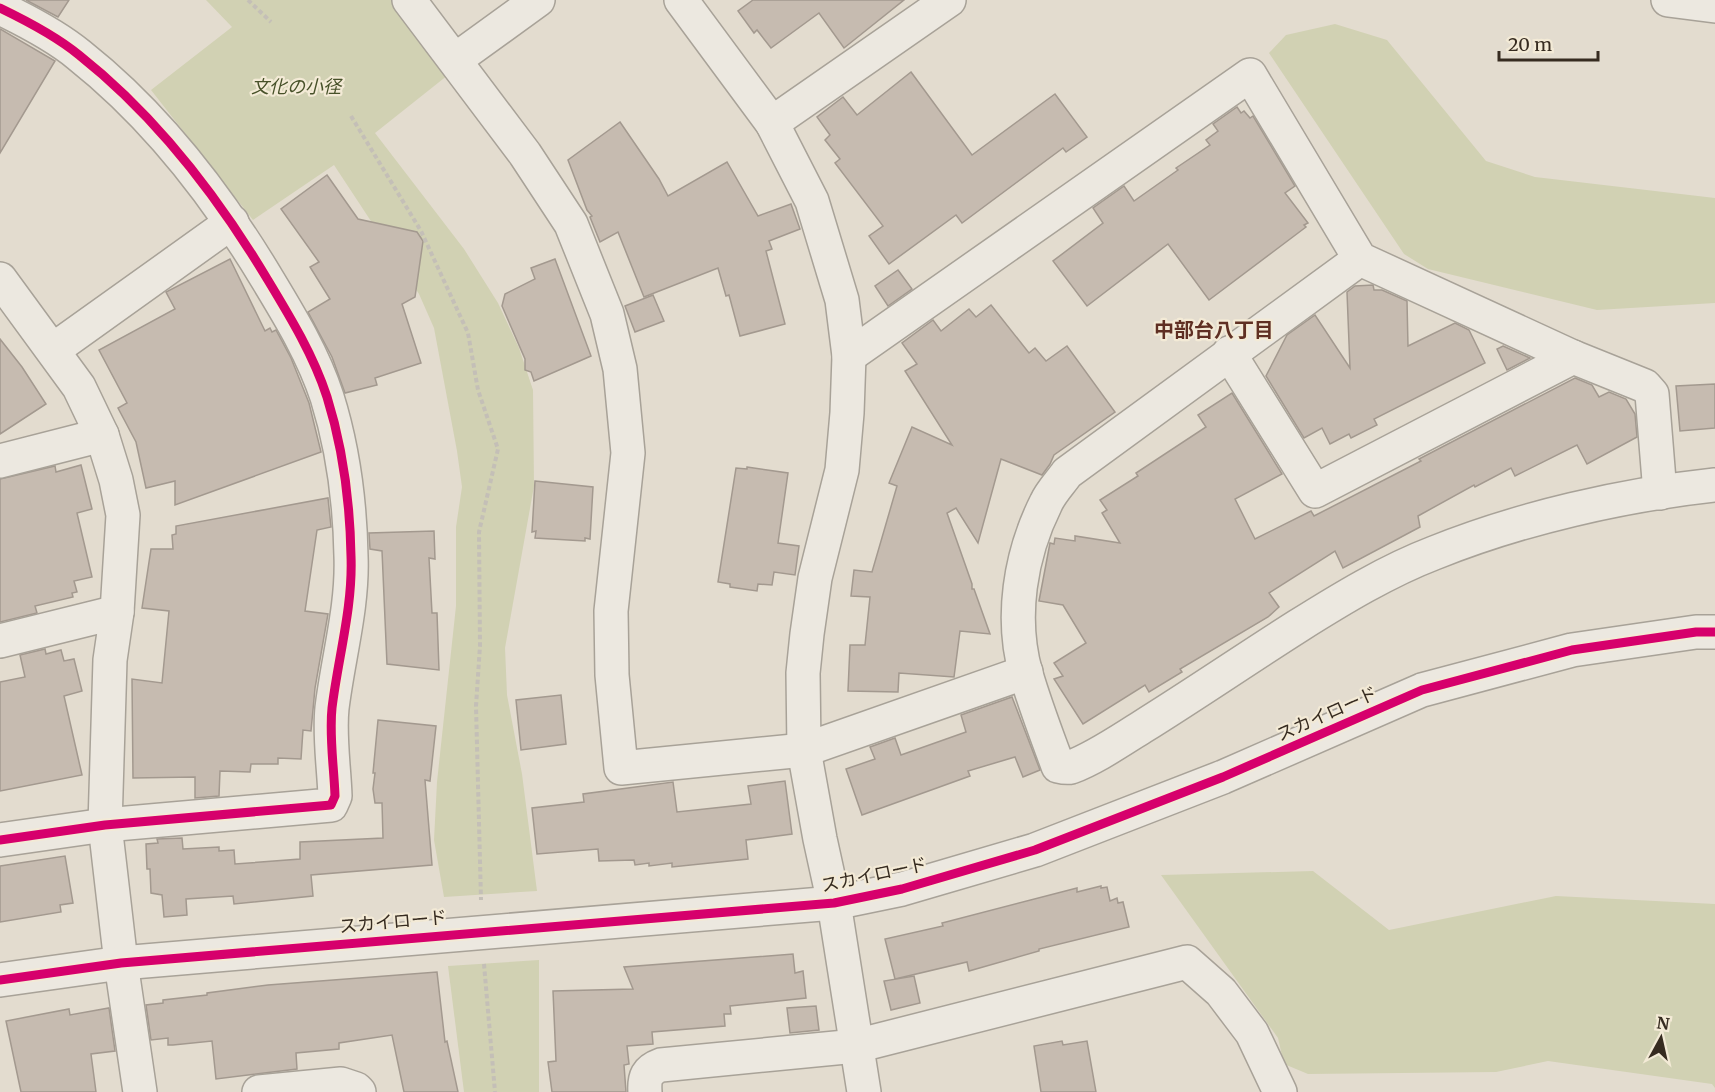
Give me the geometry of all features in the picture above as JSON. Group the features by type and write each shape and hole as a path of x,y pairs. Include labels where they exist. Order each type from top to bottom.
{"street":[{"path":"409,0 525,154 571,224 607,314 620,369 628,453 611,622 612,675 621,768 804,750 1026,672"},
{"path":"455,60 538,0"},
{"path":"681,0 772,123 812,201 842,300 849,356 842,470 815,578 807,634 804,673 804,750 834,903 864,1092"},
{"path":"772,123 949,0"},
{"path":"1668,0 1715,6"},
{"path":"0,8 24,20 78,54 136,105 176,148 232,222 289,313 326,395 339,441 346,489 351,558 348,605 332,710 335,796 331,805 105,825 0,840"},
{"path":"849,356 1250,75 1360,259 1573,357 1645,386 1652,394 1660,494"},
{"path":"53,350 232,222"},
{"path":"1360,259 1067,473 1047,501 1035,527 1025,558 1019,594 1019,626 1026,672 1058,766 1069,768 1115,743 1199,692 1299,625 1377,580 1431,553 1535,519 1715,485"},
{"path":"0,279 79,387 102,435 116,480 123,515 117,612 110,660 105,825 121,963 140,1092"},
{"path":"1230,353 1315,491 1573,357"},
{"path":"0,461 102,435"},
{"path":"0,641 117,612"},
{"name":"スカイロード","path":"0,980 121,963 834,903 902,889 1035,850 1224,777 1422,690 1572,650 1696,632 1715,632"},
{"path":"645,1092 647,1073 661,1065 856,1046 1187,962 1221,992 1252,1033 1280,1092"},
{"path":"259,1092 341,1084 359,1092"}],"path":[{"path":"248,0 271,22"},
{"path":"351,116 421,231 468,333 478,390 498,449 479,532 480,646 476,706 482,931 495,1092"}],"green space":[{"name":"文化の小径","path":"206,0 395,0 448,75 375,133 464,249 498,303 519,348 533,390 534,486 505,648 507,695 522,774 537,891 444,897 434,840 437,782 456,606 456,527 462,487 434,328 419,294 334,165 253,220 151,90 232,27"},
{"path":"1335,24 1387,40 1486,161 1535,177 1715,198 1715,303 1597,310 1428,269 1404,254 1269,53 1286,35"},
{"path":"1313,871 1389,930 1556,896 1715,904 1715,1088 1712,1084 1548,1061 1496,1072 1308,1074 1284,1064 1278,1038 1161,875"},
{"path":"539,960 539,1092 464,1092 448,966"}],"building":[{"path":"26,0 69,0 58,17"},
{"path":"753,0 904,0 844,48 819,13 771,48 757,30 754,33 738,11"},
{"path":"0,29 55,61 0,153"},
{"path":"911,72 972,155 1055,94 1087,137 1066,152 1063,148 962,223 956,215 889,264 869,236 883,226 835,163 840,159 825,140 830,135 817,117 843,97 857,115"},
{"path":"1237,107 1241,113 1244,111 1250,118 1253,116 1295,186 1285,193 1308,223 1304,225 1306,227 1209,300 1168,244 1087,306 1053,261 1103,223 1093,208 1124,186 1134,201 1210,145 1206,140 1218,131 1213,124"},
{"path":"620,122 668,196 727,162 758,216 791,204 800,229 769,241 772,249 766,251 785,324 740,336 729,295 726,296 718,268 644,297 618,232 600,242 590,217 592,216 587,210 568,160"},
{"path":"327,175 358,219 417,232 423,241 415,297 402,304 421,363 375,378 377,385 345,393 332,357 308,312 330,299 310,267 319,262 281,209"},
{"path":"230,259 265,331 270,328 272,332 276,330 291,358 309,403 321,452 175,505 175,481 146,488 136,442 118,408 127,403 99,350 175,309 166,292"},
{"path":"555,259 591,356 534,381 531,372 525,370 525,359 502,306 505,294 535,279 531,268"},
{"path":"898,270 912,289 888,306 875,286"},
{"path":"1373,285 1374,290 1382,290 1407,301 1408,346 1455,323 1469,330 1485,363 1374,419 1377,425 1351,438 1349,434 1330,444 1322,428 1304,438 1266,376 1287,335 1315,315 1350,368 1347,292 1355,286"},
{"path":"653,295 664,321 635,332 625,306"},
{"path":"991,305 1029,353 1035,348 1046,361 1067,346 1115,412 1054,455 1042,475 1001,459 978,543 956,508 947,513 972,589 974,589 990,634 960,631 954,677 899,673 898,692 848,691 850,645 865,645 870,597 851,596 854,570 872,572 897,486 889,483 912,427 952,445 905,371 917,364 902,343 933,320 941,331 969,309 976,317"},
{"path":"0,339 46,404 0,434"},
{"path":"1503,346 1530,358 1507,370 1497,349"},
{"path":"1575,378 1592,385 1599,397 1609,392 1626,399 1635,414 1637,437 1587,464 1577,445 1515,476 1511,468 1475,487 1474,485 1418,516 1420,527 1343,568 1335,551 1269,593 1279,607 1268,617 1180,669 1182,672 1149,692 1145,685 1083,724 1054,679 1063,676 1054,663 1086,643 1063,605 1039,601 1050,543 1054,544 1055,538 1075,541 1075,536 1120,543 1102,513 1107,510 1100,500 1138,476 1136,473 1206,427 1198,415 1232,393 1282,474 1235,499 1255,539 1311,511 1314,516"},
{"path":"1715,384 1715,428 1680,431 1676,386"},
{"path":"81,465 92,509 77,513 92,577 74,581 77,592 72,593 73,597 35,606 37,613 0,622 0,479 55,466 56,472"},
{"path":"747,467 788,473 778,543 799,546 795,575 774,572 772,585 758,584 757,591 730,587 730,584 718,582 736,468 747,469"},
{"path":"535,481 593,487 590,539 585,538 585,541 535,538 536,531 532,532"},
{"path":"328,498 331,527 317,530 305,611 328,614 315,688 311,731 303,730 301,759 278,758 278,764 251,764 250,772 220,771 219,796 195,798 195,777 133,778 132,679 162,683 169,611 142,608 151,549 173,549 172,535 176,534 176,526"},
{"path":"434,531 435,559 429,558 432,613 437,613 439,670 387,664 382,551 370,549 369,533"},
{"path":"45,649 46,654 61,650 64,661 74,659 82,691 64,696 82,775 0,791 0,682 25,677 20,655"},
{"path":"561,695 566,744 521,750 516,700"},
{"path":"1012,697 1040,770 1023,777 1015,757 968,771 970,776 862,815 846,769 875,759 870,747 895,738 901,755 966,732 961,715"},
{"path":"378,720 436,726 430,781 425,780 432,865 311,875 313,896 234,904 233,896 186,899 187,915 164,917 162,895 151,893 150,869 147,869 146,844 158,843 157,839 182,838 183,849 219,847 219,851 234,850 235,864 300,859 300,842 383,838 382,803 375,803 373,789"},
{"path":"785,781 792,834 746,840 748,859 672,867 672,863 649,866 649,863 635,865 634,860 599,861 598,849 537,854 532,808 584,802 583,794 673,782 677,812 751,804 748,786"},
{"path":"65,856 73,903 60,905 61,912 0,922 0,866"},
{"path":"1101,886 1101,888 1107,887 1110,901 1117,898 1118,903 1123,902 1129,927 1039,949 1039,951 969,971 967,962 895,979 885,939 943,926 942,923 1077,888 1077,892"},
{"path":"793,954 795,973 803,971 806,998 730,1006 731,1014 724,1014 725,1026 652,1032 653,1044 627,1046 629,1064 624,1065 626,1092 552,1092 548,1062 556,1061 553,991 633,989 624,967"},
{"path":"437,972 445,1042 447,1041 458,1092 404,1092 392,1035 339,1043 339,1049 296,1053 297,1069 216,1079 212,1041 168,1045 168,1038 151,1040 146,1005 163,1003 163,1000 268,985"},
{"path":"914,976 920,1003 891,1010 884,981"},
{"path":"816,1006 819,1030 790,1033 787,1008"},
{"path":"109,1008 115,1051 91,1054 96,1092 21,1092 6,1021 69,1009 70,1015"},
{"path":"1062,1041 1063,1045 1087,1041 1096,1092 1041,1092 1034,1046"}],"cycle path":[{"path":"0,8 61,41 134,104 183,158 247,246 308,350 327,397 341,455 347,495 351,575 331,719 335,796 331,805 105,825 0,840"},
{"path":"0,980 121,963 834,903 902,889 1035,850 1223,777 1422,690 1572,650 1696,632 1715,632"}],"district":[{"name":"中部台八丁目","path":"1214,330"}]}
